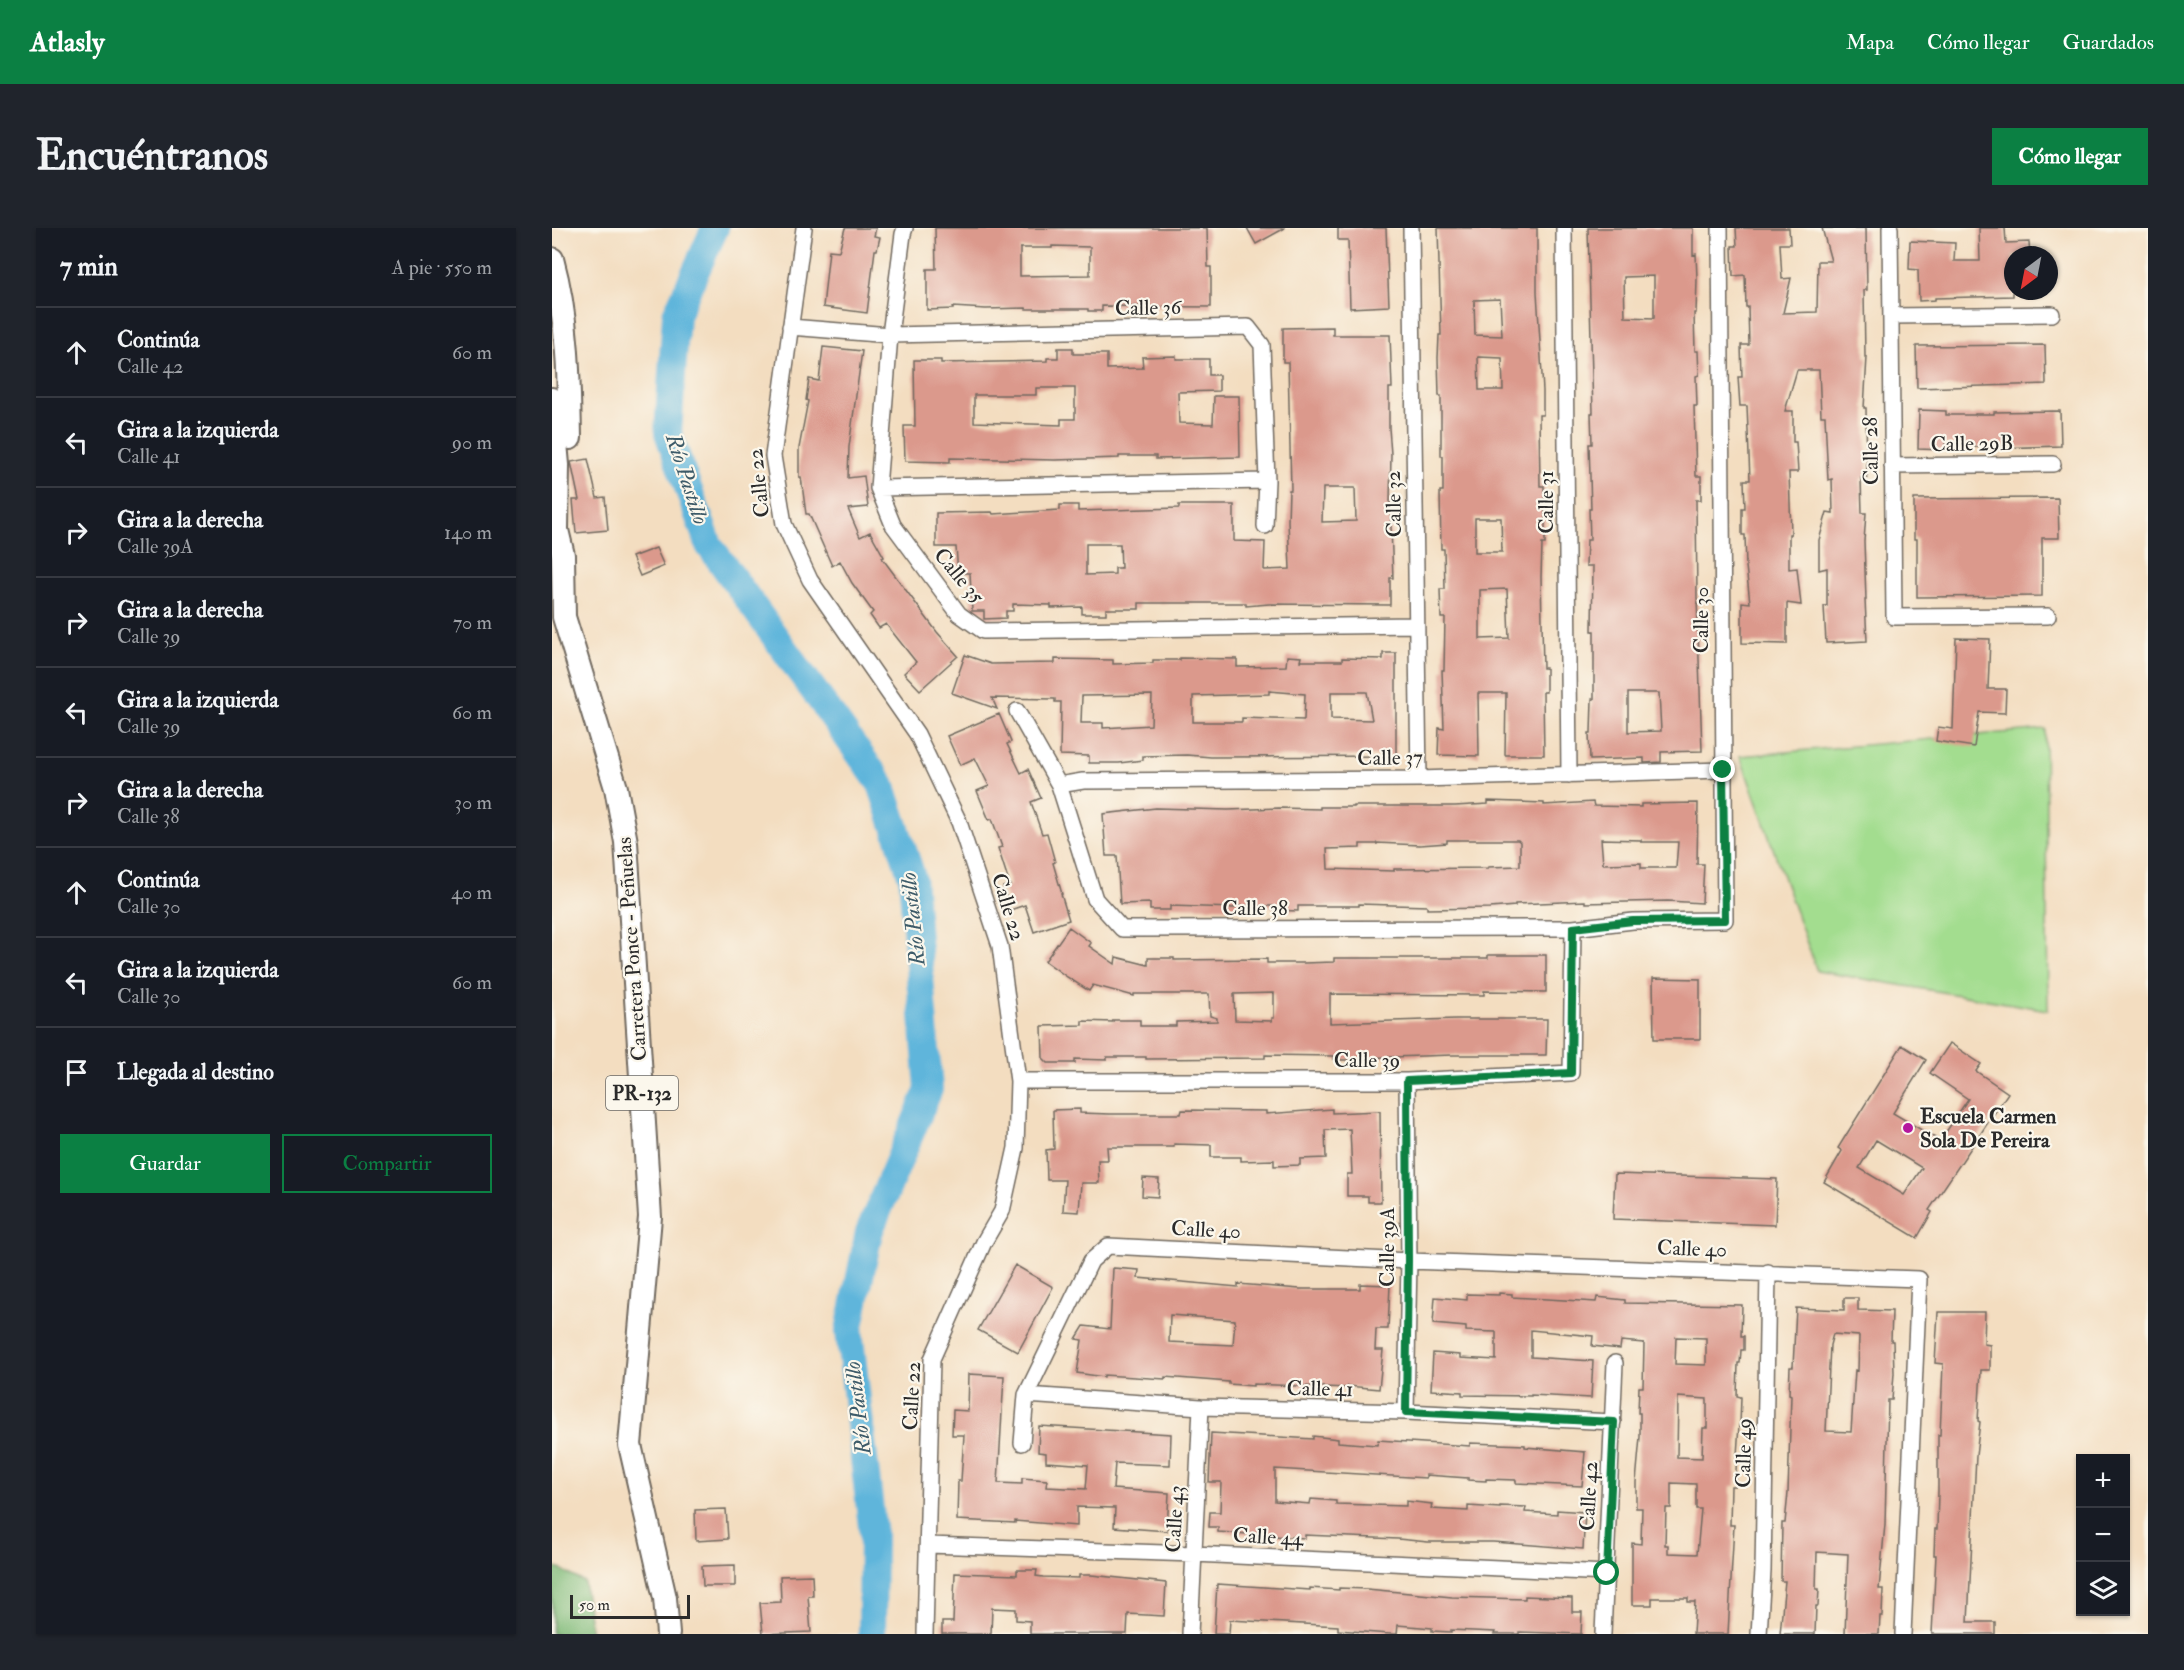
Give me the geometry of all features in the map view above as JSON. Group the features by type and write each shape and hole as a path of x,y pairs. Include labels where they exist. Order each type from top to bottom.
{"main road":[{"name":"Carretera Ponce - Peñuelas","path":"552,259 559,283 567,341 562,429 571,527 563,555 564,618 616,788 626,842 650,1217 630,1445 665,1598 668,1634"},
{"name":"Carretera Ponce - Peñuelas","path":"552,399 562,429"}],"street":[{"name":"Calle 22","path":"804,228 773,456 784,524 810,580 917,734 959,822 1000,946 1018,1081 1016,1148 1002,1211 984,1242 932,1359 925,1634"},
{"name":"Calle 35","path":"905,228 890,335 878,488 893,525 959,614 983,631 1416,625"},
{"name":"Calle 32","path":"1411,228 1419,779"},
{"name":"Calle 31","path":"1564,228 1569,775"},
{"name":"Calle 30","path":"1633,921 1725,920 1720,228"},
{"name":"Calle 28","path":"1890,228 1894,617 2048,616"},
{"path":"1891,316 2052,314"},
{"path":"790,327 890,335"},
{"name":"Calle 36","path":"890,335 1248,327 1262,345 1267,481 1265,526"},
{"name":"Calle 29B","path":"1892,466 2053,464"},
{"path":"878,488 1267,481"},
{"name":"Calle 38","path":"1017,711 1059,785 1095,899 1122,929 1573,928 1633,921"},
{"name":"Calle 37","path":"1059,785 1083,781 1419,779 1723,770"},
{"name":"Calle 39","path":"1018,1081 1407,1081 1571,1073 1573,928"},
{"name":"Calle 39A","path":"1406,1412 1407,1081"},
{"name":"Calle 40","path":"1026,1395 1091,1261 1108,1246 1408,1261 1919,1279 1903,1634"},
{"name":"Calle 49","path":"1759,1634 1763,1572 1768,1272"},
{"name":"Calle 42","path":"1603,1634 1615,1363"},
{"path":"1022,1443 1026,1395"},
{"name":"Calle 41","path":"1026,1395 1201,1407 1406,1412 1614,1422"},
{"name":"Calle 43","path":"1190,1634 1201,1407"},
{"name":"Calle 44","path":"928,1545 1194,1554 1607,1573"}],"green space":[{"path":"2045,729 2048,1010 1817,971 1740,756"},
{"path":"552,1565 584,1582 591,1634 552,1634"}],"building":[{"path":"845,228 876,228 874,236 880,237 877,250 875,250 867,313 823,307 829,250 839,251"},
{"path":"935,228 1207,228 1208,267 1211,267 1211,307 1102,306 1102,311 953,307 953,309 927,310 927,269 936,269","holes":["1090,247 1090,275 1020,276 1020,248"]},
{"path":"1247,228 1285,228 1256,244"},
{"path":"1338,228 1386,228 1389,306 1350,308 1348,240 1338,240"},
{"path":"1438,228 1537,228 1537,292 1543,391 1543,415 1539,415 1540,486 1544,486 1545,512 1545,544 1542,544 1541,577 1543,668 1546,668 1546,692 1543,692 1544,755 1505,755 1506,693 1478,693 1479,756 1438,755 1439,728 1444,729 1442,670 1444,670 1445,618 1441,618 1440,589 1445,589 1444,549 1441,549 1440,491 1443,491 1438,358 1439,335 1441,335","holes":["1500,299 1502,336 1475,335 1474,300","1478,357 1502,358 1503,390 1479,390","1475,518 1501,518 1502,552 1475,552","1507,589 1509,638 1480,639 1480,590"]},
{"path":"1588,228 1693,228 1693,255 1696,254 1697,279 1696,313 1694,313 1695,351 1698,351 1699,375 1696,376 1697,406 1694,406 1696,476 1701,476 1701,500 1696,500 1702,751 1661,752 1661,762 1644,763 1644,758 1590,760 1589,733 1591,733 1592,699 1594,699 1593,566 1586,566 1587,540 1590,540 1589,444 1592,444 1591,413 1593,413","holes":["1654,276 1654,318 1625,317 1624,277","1628,693 1659,693 1661,731 1628,732"]},
{"path":"1736,228 1789,228 1790,244 1780,244 1782,279 1791,278 1783,313 1817,312 1818,261 1831,261 1822,228 1866,228 1867,290 1864,290 1865,357 1867,357 1864,408 1866,408 1867,478 1861,478 1862,513 1866,513 1864,541 1867,641 1826,643 1824,606 1827,606 1827,568 1819,570 1819,540 1827,512 1833,513 1832,479 1828,480 1825,416 1821,416 1819,370 1797,370 1785,411 1793,411 1793,442 1796,442 1798,472 1789,472 1791,534 1789,534 1789,569 1797,568 1801,605 1787,603 1787,644 1742,643 1742,602 1750,603 1745,535 1742,535 1742,508 1745,508 1744,480 1750,480 1747,406 1740,406 1738,377 1742,377 1741,345 1749,345 1745,275 1733,276 1732,246 1737,246"},
{"path":"1979,228 2005,228 2006,243 2029,242 2029,246 2004,246 2004,296 1935,298 1935,300 1919,301 1918,270 1909,269 1910,241 1955,243 1954,261 1980,261"},
{"path":"1333,327 1333,335 1390,335 1392,388 1389,388 1389,428 1393,578 1390,578 1390,605 1269,604 1246,606 1246,603 1139,603 1139,609 1106,609 1106,614 1082,614 1082,607 1051,608 1051,605 1013,604 1013,611 1006,611 1006,618 984,619 984,611 972,611 970,573 958,573 956,547 936,547 936,513 992,512 993,514 1060,510 1060,505 1078,505 1078,511 1179,508 1179,505 1234,505 1234,541 1265,542 1264,570 1290,569 1288,362 1283,362 1283,328","holes":["1323,488 1355,488 1356,521 1322,522","1086,544 1120,544 1121,568 1115,568 1115,574 1086,575"]},
{"path":"2045,345 2046,384 1917,388 1916,346"},
{"path":"823,347 862,351 849,447 848,478 864,476 868,507 848,509 860,537 870,532 884,557 882,558 937,632 958,656 920,690 904,673 916,662 886,624 879,628 870,615 873,612 852,583 840,561 832,566 809,514 806,514 801,477 799,477 799,448 808,401 806,400 809,379 819,381"},
{"path":"1058,348 1073,348 1073,354 1107,354 1107,369 1143,368 1142,357 1176,356 1176,359 1209,359 1209,375 1219,375 1219,391 1178,392 1179,423 1213,424 1214,396 1239,396 1240,457 1156,459 1156,456 1119,456 1119,458 1055,460 950,458 950,462 905,461 904,426 915,426 914,360 941,360 941,363 1047,361 1047,358 1058,358","holes":["1036,388 1075,388 1075,419 1061,419 1061,425 974,422 974,395 1036,395"]},
{"path":"1919,410 1946,411 1946,415 2060,411 2061,446 1997,448 1974,447 1974,444 1945,444 1945,450 1918,449"},
{"path":"588,459 597,498 605,497 608,530 576,533 573,500 579,500 571,462"},
{"path":"2058,498 2059,538 2042,538 2042,596 1917,597 1914,499"},
{"path":"656,548 664,566 640,576 632,557"},
{"path":"1956,638 1990,639 1988,689 2006,689 2005,713 1979,712 1974,747 1936,741 1938,727 1953,729"},
{"path":"1383,653 1396,653 1396,756 1143,756 1143,760 1089,763 1089,756 1060,755 1061,702 1055,702 1055,699 992,698 997,709 952,693 965,655 991,664 1055,663 1055,659 1113,660 1113,664 1153,663 1153,660 1180,660 1180,658 1237,659 1237,667 1286,666 1287,656 1301,657 1300,661 1342,661 1342,658 1383,659","holes":["1269,691 1305,694 1304,720 1242,718 1242,722 1193,722 1193,696 1269,694","1331,692 1367,692 1372,720 1331,719","1152,695 1151,725 1103,728 1103,723 1081,723 1082,696"]},
{"path":"999,714 1011,742 1007,744 1021,773 1028,769 1041,798 1031,802 1042,834 1047,833 1069,920 1034,932 1025,905 1010,910 1003,887 1010,885 998,848 1002,847 992,819 989,820 977,791 989,786 975,758 960,765 947,736"},
{"path":"1488,801 1544,803 1544,805 1593,802 1594,806 1641,807 1641,804 1698,803 1697,864 1704,864 1702,903 1668,901 1585,903 1585,901 1515,904 1515,906 1490,908 1427,909 1427,906 1359,904 1359,906 1298,906 1298,911 1273,910 1273,906 1235,906 1235,908 1170,906 1170,910 1150,910 1150,903 1120,904 1117,856 1106,856 1103,814 1156,808 1320,809 1320,807 1488,804","holes":["1601,839 1678,842 1676,868 1641,868 1641,863 1603,864","1447,840 1518,840 1520,842 1520,866 1394,869 1394,871 1328,869 1327,849 1360,848 1360,844 1377,843 1420,845 1447,843"]},
{"path":"1069,927 1091,943 1089,946 1115,964 1116,957 1148,965 1148,958 1267,959 1267,963 1304,963 1334,962 1334,958 1488,958 1488,955 1546,955 1546,992 1484,991 1484,995 1330,994 1330,1023 1547,1019 1546,1055 1453,1055 1360,1058 1360,1060 1334,1060 1334,1056 1265,1055 1265,1058 1107,1057 1107,1060 1075,1059 1075,1063 1048,1063 1043,1058 1042,1026 1082,1025 1082,1021 1140,1020 1140,1026 1176,1026 1176,1022 1217,1021 1217,1018 1210,1016 1209,994 1134,994 1134,996 1093,985 1089,991 1045,961","holes":["1274,993 1272,1021 1235,1020 1234,994"]},
{"path":"1653,978 1700,979 1700,1039 1654,1039"},
{"path":"1950,1043 1981,1064 1976,1071 2008,1093 1929,1210 1932,1212 1917,1238 1824,1182 1842,1151 1838,1148 1902,1045 1926,1060 1893,1113 1940,1141 1968,1099 1930,1073","holes":["1876,1140 1922,1168 1904,1195 1859,1168"]},
{"path":"1080,1109 1080,1113 1110,1114 1181,1114 1182,1110 1266,1111 1266,1114 1332,1109 1332,1113 1380,1111 1381,1202 1368,1202 1368,1196 1347,1196 1347,1174 1352,1174 1350,1129 1325,1130 1326,1158 1300,1159 1300,1165 1274,1166 1274,1160 1241,1161 1241,1157 1211,1157 1211,1145 1107,1147 1108,1160 1098,1160 1099,1183 1081,1183 1079,1212 1063,1211 1065,1180 1047,1180 1046,1150 1054,1149 1053,1110"},
{"path":"1615,1174 1777,1179 1775,1225 1613,1219"},
{"path":"1143,1178 1159,1179 1158,1197 1142,1196"},
{"path":"1015,1265 1053,1287 1018,1352 978,1330"},
{"path":"1113,1268 1139,1270 1138,1278 1238,1287 1238,1284 1300,1289 1360,1289 1360,1284 1390,1285 1388,1329 1376,1329 1375,1350 1383,1350 1379,1389 1348,1386 1348,1388 1253,1384 1253,1386 1165,1377 1165,1379 1104,1375 1104,1377 1077,1373 1082,1340 1076,1339 1084,1326 1110,1329","holes":["1170,1315 1235,1320 1233,1345 1169,1342"]},
{"path":"1499,1293 1512,1294 1512,1297 1596,1302 1597,1297 1625,1300 1625,1303 1742,1305 1741,1336 1744,1336 1744,1350 1741,1350 1740,1363 1738,1363 1737,1396 1741,1397 1740,1425 1735,1486 1731,1486 1730,1525 1734,1525 1728,1634 1693,1634 1695,1602 1688,1602 1688,1598 1652,1598 1652,1605 1632,1605 1632,1543 1641,1544 1642,1508 1636,1508 1636,1482 1640,1437 1639,1387 1643,1387 1644,1343 1621,1341 1620,1349 1592,1346 1593,1336 1531,1330 1531,1357 1593,1361 1591,1398 1462,1395 1462,1392 1431,1390 1433,1353 1460,1355 1460,1358 1496,1360 1496,1332 1466,1331 1466,1327 1433,1324 1435,1297 1467,1300 1467,1294 1499,1295","holes":["1676,1337 1706,1338 1706,1365 1675,1364","1678,1397 1707,1399 1707,1428 1703,1428 1702,1458 1677,1457","1671,1483 1696,1484 1696,1509 1701,1509 1697,1554 1668,1553 1668,1545 1665,1545 1666,1508 1671,1508"]},
{"path":"1844,1298 1858,1298 1858,1310 1892,1311 1891,1341 1893,1341 1894,1373 1892,1400 1888,1400 1885,1524 1879,1589 1883,1589 1882,1616 1880,1616 1879,1634 1845,1634 1848,1554 1817,1552 1816,1589 1819,1589 1815,1634 1780,1634 1785,1581 1781,1581 1782,1523 1785,1523 1788,1493 1790,1367 1793,1367 1796,1308 1844,1310","holes":["1833,1334 1859,1336 1858,1371 1855,1370 1851,1432 1826,1431 1830,1345"]},
{"path":"1938,1312 1985,1312 1984,1344 1990,1345 1990,1370 1981,1370 1968,1622 1995,1622 1995,1634 1932,1634 1935,1529 1937,1529 1938,1435 1940,1435 1943,1364 1935,1363"},
{"path":"969,1374 1004,1376 998,1483 1022,1484 1022,1478 1047,1480 1046,1487 1086,1489 1088,1465 1046,1462 1046,1453 1038,1452 1039,1426 1171,1434 1170,1465 1115,1463 1113,1489 1169,1493 1167,1531 1114,1527 1115,1508 1077,1507 1077,1526 1015,1521 1015,1523 957,1520 958,1481 961,1481 964,1435 952,1435 953,1410 968,1411"},
{"path":"1211,1433 1313,1439 1313,1436 1338,1439 1338,1442 1377,1445 1378,1440 1470,1446 1470,1443 1525,1445 1525,1447 1585,1452 1582,1486 1516,1483 1516,1480 1468,1480 1468,1478 1426,1475 1426,1478 1275,1469 1275,1501 1310,1504 1311,1499 1336,1501 1336,1504 1406,1506 1406,1501 1432,1504 1431,1509 1468,1511 1468,1506 1500,1508 1500,1506 1526,1507 1525,1512 1557,1514 1557,1510 1585,1512 1583,1549 1493,1542 1428,1542 1305,1535 1305,1538 1249,1537 1249,1534 1218,1532 1218,1527 1209,1527 1210,1512 1220,1512 1221,1482 1209,1482"},
{"path":"726,1509 728,1539 696,1541 695,1510"},
{"path":"735,1565 735,1586 703,1586 702,1566"},
{"path":"1017,1570 1037,1570 1036,1576 1043,1577 1079,1578 1079,1575 1091,1575 1166,1583 1164,1616 1128,1614 1127,1634 1030,1634 1030,1621 1016,1620 1016,1609 992,1608 991,1634 942,1634 942,1622 953,1622 955,1573 1017,1575"},
{"path":"812,1575 813,1596 808,1596 811,1632 763,1634 760,1603 781,1602 780,1576"},
{"path":"1217,1584 1310,1590 1310,1588 1367,1589 1452,1597 1572,1598 1572,1612 1582,1612 1581,1634 1519,1632 1519,1634 1494,1634 1495,1632 1451,1630 1451,1632 1398,1625 1397,1634 1389,1634 1338,1630 1338,1626 1230,1620 1229,1634 1214,1634"}],"waterway":[{"name":"Río Pastillo","path":"715,228 676,315 668,433 709,545 881,784 912,877 929,1089 869,1232 849,1331 873,1535 872,1634"}],"place":[{"name":"Escuela Carmen Sola De Pereira","path":"1908,1128"}],"route":[{"path":"1607,1573 1614,1422 1406,1412 1407,1081 1571,1073 1573,928 1633,921 1725,920 1723,770"}]}
